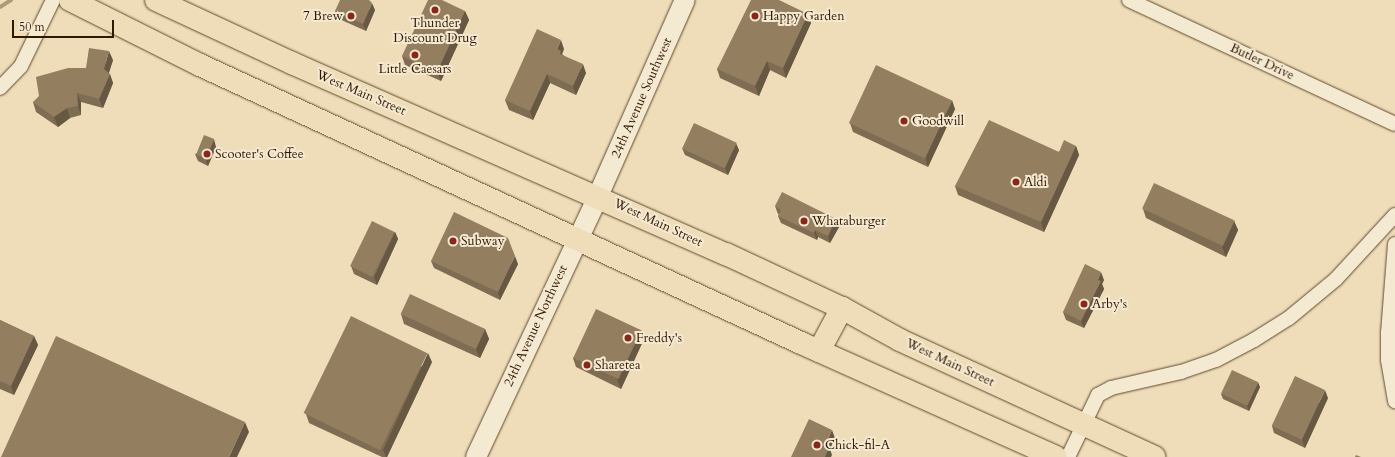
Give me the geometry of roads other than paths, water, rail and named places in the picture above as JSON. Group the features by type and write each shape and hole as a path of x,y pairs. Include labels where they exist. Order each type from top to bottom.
{"main road":[{"path":"70,0 200,65 819,351 1056,457"},
{"name":"West Main Street","path":"156,0 299,66 598,196 842,308 900,340 1154,457"},
{"name":"24th Avenue Southwest","path":"598,196 685,0"},
{"name":"24th Avenue Northwest","path":"476,457 576,239 598,196"},
{"path":"819,351 842,308"}],"street":[{"path":"0,88 21,66 53,0"},
{"name":"Butler Drive","path":"1129,0 1395,124"},
{"path":"1068,457 1094,399 1104,391 1181,372 1216,360 1289,318 1336,279 1395,215"},
{"path":"1395,244 1388,332 1388,360 1395,401"}],"waterway":[{"path":"0,7 11,0"}],"place":[{"name":"Thunder Discount Drug","path":"435,10"},
{"name":"7 Brew","path":"351,16"},
{"name":"Happy Garden","path":"755,16"},
{"name":"Little Caesars","path":"415,55"},
{"name":"Goodwill","path":"904,121"},
{"name":"Scooter's Coffee","path":"207,154"},
{"name":"Aldi","path":"1016,182"},
{"name":"Whataburger","path":"804,221"},
{"name":"Subway","path":"453,241"},
{"name":"Arby's","path":"1084,304"},
{"name":"Freddy's","path":"628,338"},
{"name":"Sharetea","path":"587,365"},
{"name":"Chick-fil-A","path":"817,445"}]}
